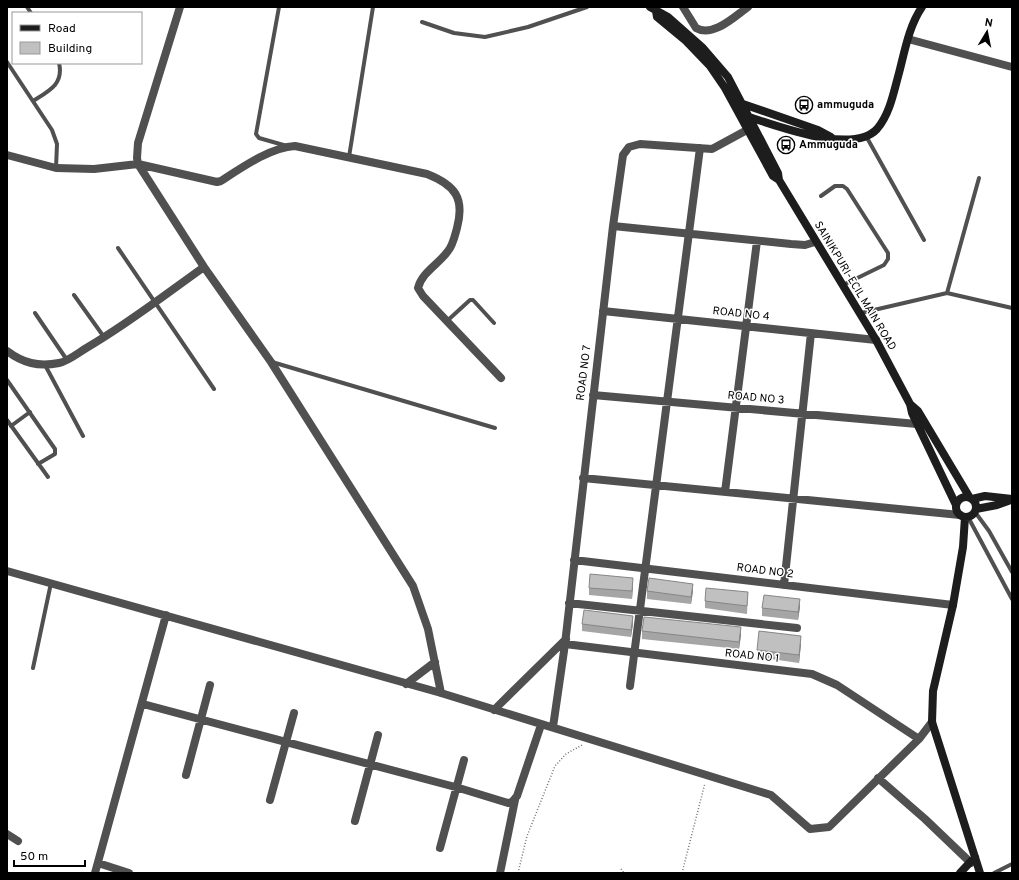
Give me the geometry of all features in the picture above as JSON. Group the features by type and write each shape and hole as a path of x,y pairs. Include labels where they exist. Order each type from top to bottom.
{"main road":[{"path":"746,118 816,138 850,139 866,136 876,130 881,124 890,106 908,39 917,14 922,7"},
{"name":"SAINIKPURI-ECIL MAIN ROAD","path":"653,9 658,17 686,41 710,66 739,104 778,173 779,180 815,242 876,340 910,404 917,424 956,505"},
{"path":"739,104 818,130 832,138"},
{"name":"SAINIKPURI-ECIL MAIN ROAD","path":"746,118 747,130 773,176 779,180"},
{"name":"SAINIKPURI-ECIL MAIN ROAD","path":"910,404 918,411 971,499"},
{"path":"985,496 1012,499 969,514 957,510 956,505 962,498 971,499 985,496"},
{"path":"971,499 976,504 969,514 953,604 934,679 932,722 973,860 980,873"},
{"path":"960,873 973,860"}],"street":[{"path":"180,7 138,143 138,164 204,267 271,362 413,586 424,613 441,693"},
{"path":"683,7 696,28 708,31 718,27 748,7"},
{"path":"908,39 1012,67"},
{"name":"ROAD NO 7","path":"554,727 613,226 623,155 629,147 640,144 717,148 747,130"},
{"path":"7,155 56,168 94,169 138,164 171,170 217,182 251,162 290,146 428,174 443,180 455,191 460,202 460,218 456,234 449,250 424,275 418,288 446,321 501,378"},
{"path":"630,686 641,612 700,148"},
{"path":"613,226 805,245 815,242"},
{"path":"725,492 757,241"},
{"path":"7,351 19,360 34,364 60,363 104,338 204,267"},
{"name":"ROAD NO 4","path":"603,311 876,340"},
{"path":"784,585 811,333"},
{"name":"ROAD NO 3","path":"593,395 917,424"},
{"path":"584,478 657,484 793,499 969,514"},
{"name":"ROAD NO 2","path":"574,560 953,604"},
{"path":"7,571 441,693 771,795 810,829 829,827 919,739 932,722"},
{"path":"569,603 797,628"},
{"path":"95,873 143,704 166,615"},
{"path":"494,710 565,641"},
{"name":"ROAD NO 1","path":"565,641 635,652 812,674 837,685 919,739"},
{"path":"406,684 435,662"},
{"path":"186,775 210,685"},
{"path":"143,704 457,787 508,803 515,800"},
{"path":"270,800 294,713"},
{"path":"500,873 515,800 541,724"},
{"path":"355,821 378,735"},
{"path":"440,848 464,760"},
{"path":"878,778 973,860"},
{"path":"7,834 18,841"},
{"path":"98,863 128,873"}],"lane":[{"path":"279,7 256,134 259,138 290,146"},
{"path":"348,157 373,7"},
{"path":"422,22 454,33 485,37 528,27 586,7"},
{"path":"7,62 52,130 57,144 56,168"},
{"path":"33,101 53,89 56,85 60,75 59,64"},
{"path":"866,136 924,240"},
{"path":"947,293 980,178"},
{"path":"821,196 835,186 843,186 847,189 888,253 888,259 884,265 843,286"},
{"path":"118,248 214,389"},
{"path":"860,314 947,293 1012,308"},
{"path":"74,295 104,338"},
{"path":"446,321 470,300 475,302 494,322"},
{"path":"35,313 67,360"},
{"path":"271,362 495,428"},
{"path":"45,364 83,436"},
{"path":"7,380 30,412 55,452 38,464"},
{"path":"11,426 30,412"},
{"path":"7,420 48,477"},
{"path":"969,514 989,531 1012,572"},
{"path":"969,514 1012,599"},
{"path":"33,668 51,583"},
{"path":"994,873 1012,864"},
{"path":"1003,868 1006,873"}],"path":[{"path":"518,873 527,836 555,766 566,754 592,740"},
{"path":"682,873 707,776"},
{"path":"621,869 624,873"}],"building":[{"path":"590,574 633,578 632,591 589,588"},
{"path":"649,578 693,584 691,597 647,591"},
{"path":"706,588 748,592 747,606 705,601"},
{"path":"764,595 800,599 798,612 762,608"},
{"path":"584,610 633,616 631,630 582,624"},
{"path":"644,617 741,627 739,642 642,631"},
{"path":"759,631 801,636 799,655 757,650"}],"place":[{"name":"ammuguda","path":"804,105"},
{"name":"Ammuguda","path":"786,145"}]}
